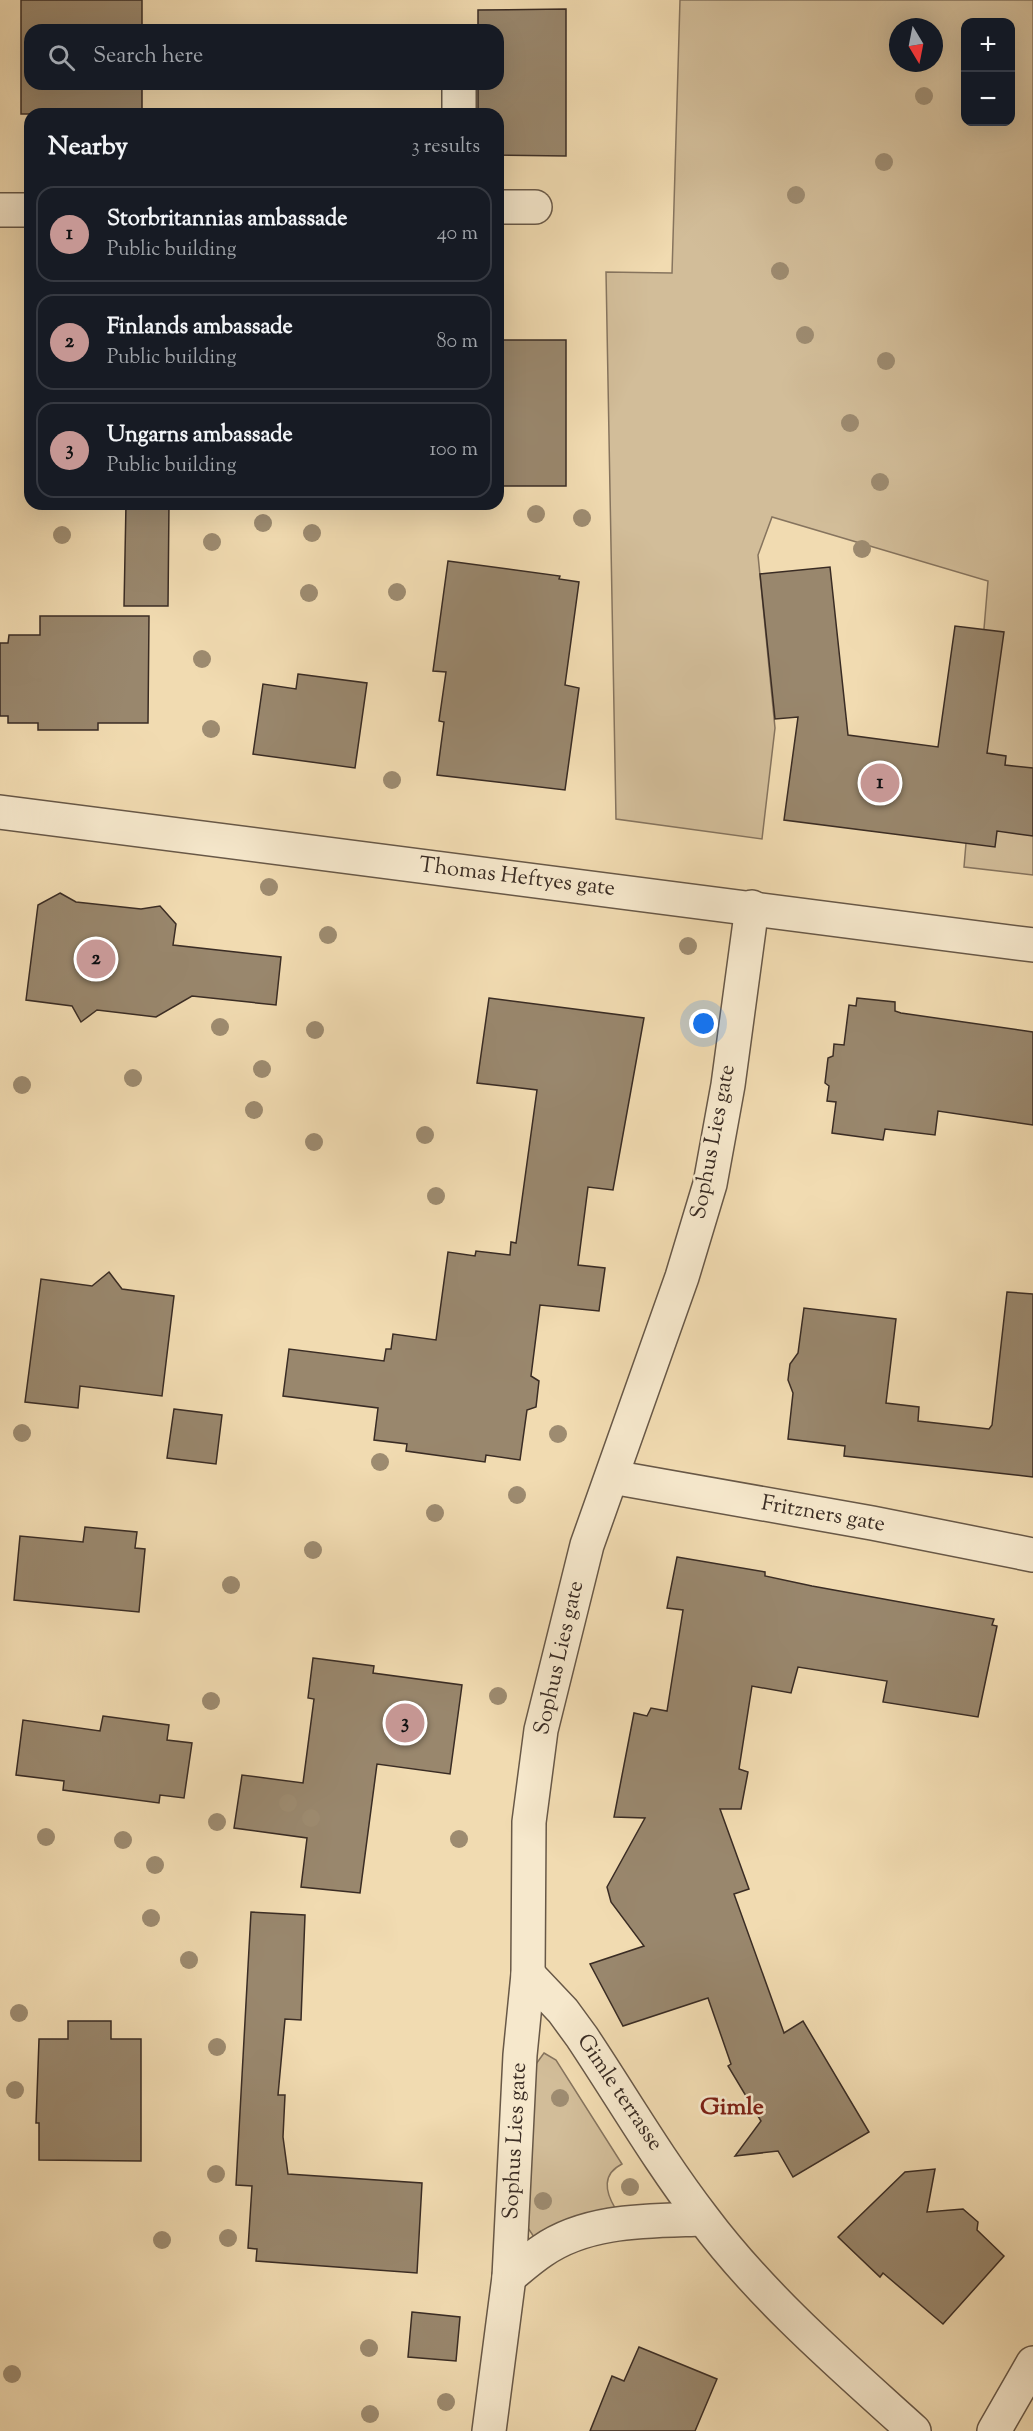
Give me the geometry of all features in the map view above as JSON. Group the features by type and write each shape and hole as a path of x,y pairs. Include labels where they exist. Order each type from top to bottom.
{"street":[{"path":"459,90 459,108"},
{"path":"504,207 535,207"},
{"path":"0,210 24,210"},
{"name":"Thomas Heftyes gate","path":"0,812 752,907 1033,945"},
{"name":"Sophus Lies gate","path":"489,2431 509,2277 520,2055 528,1974 529,1822 541,1730 587,1545 682,1277 710,1184 728,1085 752,907"},
{"name":"Fritzners gate","path":"612,1477 872,1523 1033,1555"},
{"name":"Gimle terrasse","path":"528,1974 563,2011 582,2037 703,2219 759,2282 837,2361 914,2431"},
{"path":"509,2277 543,2249 592,2229 628,2223 703,2219"},
{"path":"994,2431 1033,2363"}],"shaded area":[{"path":"680,0 1033,0 1033,875 964,867 988,581 772,517 758,555 775,728 762,839 616,819 606,272 672,273"},
{"path":"544,2053 556,2060 622,2164 611,2173 607,2183 615,2208 534,2237 528,2228 536,2064"}],"building":[{"path":"21,0 142,0 142,24 24,24 24,90 142,90 142,108 24,108 24,114 21,114"},
{"path":"566,9 566,156 504,155 504,108 478,108 478,90 504,90 504,24 478,24 478,10"},
{"path":"504,340 566,340 566,486 504,486"},
{"path":"126,510 169,510 168,606 124,606"},
{"path":"448,561 560,576 559,579 579,582 565,685 579,688 565,790 437,775 444,722 439,721 446,672 433,671"},
{"path":"830,567 848,735 938,747 955,626 1004,632 987,753 1006,756 1005,765 1033,768 1033,836 997,831 995,847 784,820 798,717 775,719 760,574"},
{"path":"40,616 149,616 148,723 98,723 98,730 38,730 38,723 8,723 8,716 0,716 0,643 8,643 9,635 40,635"},
{"path":"298,674 367,683 355,768 253,754 263,684 296,689"},
{"path":"60,893 76,902 141,909 160,906 176,924 173,945 281,957 276,1005 192,996 156,1017 97,1010 81,1022 72,1006 26,1000 38,905"},
{"path":"489,998 644,1018 613,1190 588,1187 578,1265 605,1268 599,1311 540,1305 531,1376 539,1381 536,1407 527,1410 520,1460 486,1455 485,1462 406,1451 407,1444 374,1440 378,1408 283,1396 289,1349 384,1361 386,1349 391,1349 393,1334 436,1340 448,1252 475,1256 476,1251 510,1255 511,1242 516,1243 537,1090 477,1083"},
{"path":"857,998 895,1002 895,1011 901,1013 1033,1032 1033,1125 938,1111 935,1135 885,1129 883,1140 832,1133 836,1102 827,1101 829,1086 825,1083 828,1058 833,1056 834,1044 844,1045 849,1005 856,1006"},
{"path":"109,1272 122,1289 174,1296 162,1396 80,1386 78,1408 25,1402 41,1279 92,1286"},
{"path":"1007,1292 1033,1294 1033,1477 844,1456 845,1446 788,1439 793,1393 788,1380 790,1364 798,1353 804,1308 896,1319 886,1403 919,1407 918,1421 989,1429 992,1425"},
{"path":"174,1409 222,1415 216,1464 167,1458"},
{"path":"85,1527 137,1532 135,1548 145,1549 139,1612 14,1600 20,1536 83,1542"},
{"path":"677,1557 765,1572 765,1576 812,1586 994,1619 992,1625 997,1626 978,1717 883,1702 887,1681 798,1667 791,1693 752,1686 739,1769 748,1772 741,1809 720,1809 749,1889 734,1894 784,2033 803,2021 869,2132 793,2177 778,2151 735,2156 761,2121 728,2066 731,2064 708,1998 623,2026 590,1964 644,1946 611,1902 607,1887 645,1818 614,1817 634,1713 647,1716 651,1708 667,1711 683,1610 667,1608"},
{"path":"313,1658 374,1666 373,1673 462,1685 450,1774 377,1764 360,1893 301,1887 307,1838 234,1828 242,1775 303,1783 314,1699 308,1698"},
{"path":"103,1716 169,1725 167,1740 192,1743 184,1798 160,1795 159,1803 63,1790 64,1781 16,1775 23,1720 100,1731"},
{"path":"251,1912 305,1915 301,2020 285,2019 278,2095 285,2095 283,2137 288,2174 422,2183 417,2273 256,2261 257,2249 248,2248 252,2186 236,2185"},
{"path":"68,2021 111,2021 111,2039 141,2039 141,2161 39,2160 39,2123 36,2123 39,2039 68,2039"},
{"path":"935,2169 927,2212 963,2209 978,2222 977,2230 1004,2256 943,2324 883,2273 880,2277 838,2237 905,2172"},
{"path":"412,2312 460,2317 456,2361 408,2357"},
{"path":"639,2347 717,2379 695,2431 590,2431 612,2376 624,2381"}],"place":[{"name":"Storbritannias ambassade","path":"880,783"},
{"name":"Finlands ambassade","path":"96,959"},
{"name":"Ungarns ambassade","path":"405,1723"}],"district":[{"name":"Gimle","path":"732,2108"}]}
